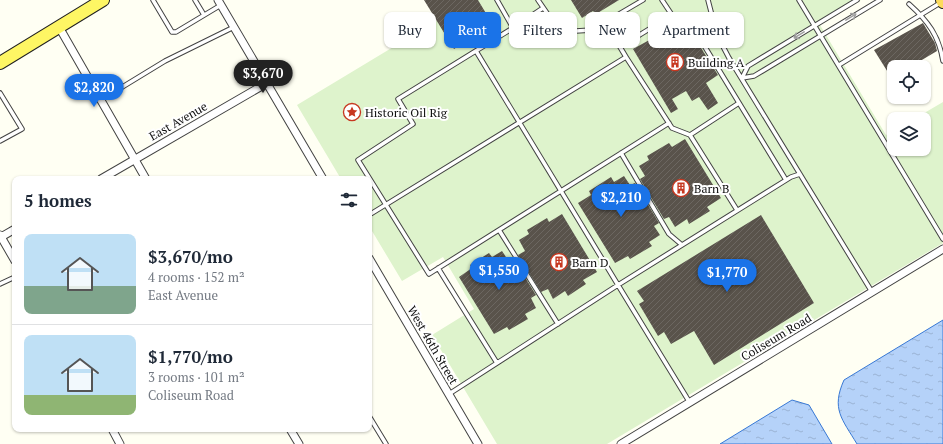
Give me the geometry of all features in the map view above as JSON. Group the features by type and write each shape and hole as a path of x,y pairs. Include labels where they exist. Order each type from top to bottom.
{"main road":[{"path":"0,63 103,0"}],"street":[{"path":"220,2 321,176"},
{"path":"59,27 144,176"},
{"name":"East Avenue","path":"106,176 267,83"},
{"path":"12,230 1,236 12,256"},
{"name":"Coliseum Road","path":"622,444 943,248"},
{"name":"West 46th Street","path":"372,265 478,444"},
{"path":"114,432 120,444"},
{"path":"292,432 299,444"}],"lane":[{"path":"153,0 172,32 176,32 204,15 220,2"},
{"path":"195,0 204,15"},
{"path":"497,0 509,20"},
{"path":"538,0 560,32 585,30"},
{"path":"622,12 643,0"},
{"path":"662,0 670,12"},
{"path":"708,0 717,35 872,292"},
{"path":"799,0 943,239"},
{"path":"742,78 748,66 857,0"},
{"path":"742,78 754,76 880,0"},
{"path":"839,65 942,1"},
{"path":"909,4 921,15 942,45 943,61"},
{"path":"537,12 543,8"},
{"path":"101,100 165,61 234,26"},
{"path":"368,176 358,160 413,124 398,99 509,31"},
{"path":"621,48 672,128 690,135 737,210"},
{"path":"706,48 786,180"},
{"path":"476,51 690,402"},
{"path":"372,213 626,57"},
{"path":"0,93 22,129 0,141"},
{"path":"690,135 739,103"},
{"path":"372,182 429,274 669,123"},
{"path":"620,153 669,234 682,245"},
{"path":"448,394 737,210 786,180 800,174"},
{"path":"499,230 558,324"},
{"path":"438,268 497,363"},
{"path":"0,284 12,278"},
{"path":"372,421 386,444"}],"green space":[{"path":"426,0 861,0 820,25 887,134 887,156 931,156 931,112 926,112 943,102 943,243 607,444 497,444 432,335 474,309 443,257 402,281 372,231 372,176 339,176 297,105 392,48 436,48 436,21 438,20 436,12 433,12"}],"water":[{"path":"943,320 943,444 857,444 840,414 838,406 840,390 844,380"},
{"path":"792,400 809,405 832,444 720,444"}],"building":[{"path":"424,0 478,0 485,12 444,12 444,33 436,20 436,12 431,12"},
{"path":"571,0 619,0 599,12 585,12 585,16 582,18"},
{"path":"923,23 935,43 937,51 922,60 887,60 887,71 874,50"},
{"name":"Building A","path":"648,41 648,48 701,48 718,75 706,83 718,103 708,110 699,97 692,101 686,91 672,99 678,109 671,113 633,49 640,48 640,45"},
{"name":"Barn B","path":"685,139 721,198 707,207 710,211 689,224 687,219 675,227 669,217 664,219 640,179 645,176 639,166 649,160 647,156 669,143 672,147"},
{"path":"624,176 630,185 635,183 659,223 654,226 660,235 649,242 652,246 630,259 628,256 615,263 578,203 591,195 589,191 611,177 614,182"},
{"name":"Barn D","path":"562,214 597,272 583,280 586,284 568,296 565,291 553,299 548,289 541,292 518,255 525,251 519,240 529,234 527,230 547,218 549,222"},
{"path":"761,215 814,303 714,365 694,331 671,344 664,332 658,336 639,304 644,301 637,291"},
{"path":"502,251 508,260 513,258 536,295 531,298 536,308 525,314 528,319 509,330 507,327 494,334 459,277 472,268 470,265 489,253 492,257"}],"place":[{"name":"Building A","path":"675,62"},
{"name":"Historic Oil Rig","path":"352,112"},
{"name":"Barn B","path":"681,188"},
{"name":"Barn D","path":"559,262"}]}
